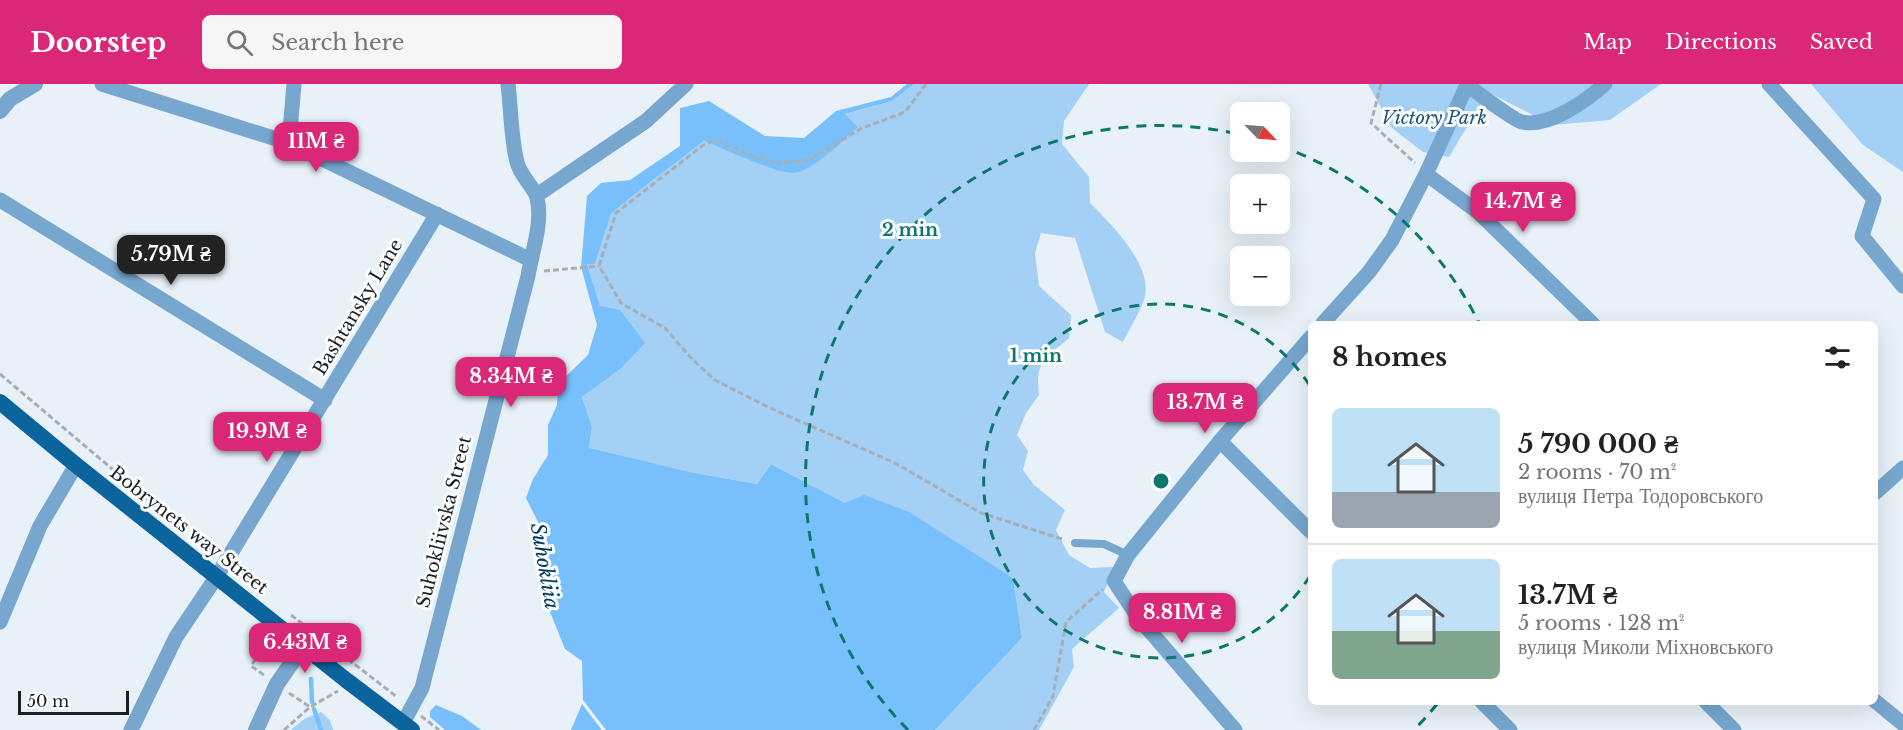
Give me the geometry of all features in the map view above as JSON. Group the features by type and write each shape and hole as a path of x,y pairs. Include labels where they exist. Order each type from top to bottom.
{"main road":[{"name":"Bobrynets way Street","path":"0,402 346,680 407,726"}],"street":[{"path":"0,111 10,99 35,84"},
{"path":"102,84 289,143 531,260"},
{"path":"289,143 294,84"},
{"path":"508,84 517,162 524,179 537,195 646,121 686,84"},
{"path":"1326,321 1369,272 1392,240 1426,174 1467,85 1520,122 1542,123 1587,100 1605,84"},
{"path":"1770,84 1874,199 1862,236 1903,286"},
{"path":"1426,174 1478,212 1590,321"},
{"name":"Suhokliivska Street","path":"407,726 422,688 528,276 538,214 537,195"},
{"path":"0,200 325,400"},
{"name":"Bashtansky Lane","path":"131,730 176,637 217,576 437,214"},
{"path":"1235,730 1137,616 1114,581 1128,555 1220,441 1308,340"},
{"path":"1220,441 1308,529"},
{"path":"0,622 40,526 76,465"},
{"path":"1878,490 1903,468"},
{"path":"256,730 278,684 304,645"},
{"path":"1878,703 1903,724"},
{"path":"1485,705 1510,730"},
{"path":"1709,705 1734,730"}],"lane":[{"path":"1075,543 1104,544 1128,555"}],"path":[{"path":"926,84 905,112 860,129 810,160 780,163 755,157 716,140 702,146 615,213 598,266 621,303 665,328 692,359 715,380 770,408 895,463 981,513 1075,543"},
{"path":"1381,84 1371,123 1426,174"},
{"path":"528,276 552,269 574,270 598,266"},
{"path":"0,374 184,529"},
{"path":"1034,730 1053,696 1066,622 1114,581"},
{"path":"288,612 356,665"},
{"path":"284,730 310,707 339,690"}],"green space":[{"path":"914,84 1089,84 1064,121 1062,144 1089,177 1090,203 1129,247 1143,274 1146,287 1144,300 1123,342 1105,332 1075,238 1041,233 1035,253 1039,286 1071,315 1069,338 1048,356 1040,367 1039,395 1026,413 1017,435 1028,451 1023,470 1034,485 1065,510 1056,530 1069,555 1090,568 1115,567 1104,592 1119,608 1072,649 1074,667 1039,730 935,730 1022,638 1013,578 980,558 845,503 771,464 757,484 690,472 589,449 592,427 582,397 619,370 587,264 595,264 611,214 704,141 776,169 858,127 845,114 892,101"},
{"name":"Victory Park","path":"1368,84 1661,84 1610,120 1552,125 1488,92 1449,157 1423,152 1392,128"},
{"path":"1811,84 1903,84 1903,172 1863,145"},
{"path":"321,712 330,720 333,730 291,730 304,719"}],"shaded area":[{"path":"907,84 914,84 892,101 845,114 858,127 818,161 801,171 793,173 775,169 704,141 611,214 595,264 587,264 600,306 620,310 645,343 619,370 582,397 592,427 589,448 690,472 757,484 771,464 845,503 864,495 909,512 1013,578 1022,638 935,730 606,730 583,700 582,661 565,649 548,607 540,526 526,498 533,479 548,455 548,425 557,405 558,384 588,355 597,325 581,267 587,196 601,183 630,180 680,146 680,108 709,101 765,136 804,138 836,111 891,97"},
{"path":"582,704 601,729 601,730 571,730"},
{"path":"436,705 462,716 481,730 445,730 430,717 430,711"}],"waterway":[{"path":"311,679 312,702"},
{"path":"314,709 321,730"}],"water label":[{"name":"Suhokliia","path":"545,566"}]}
